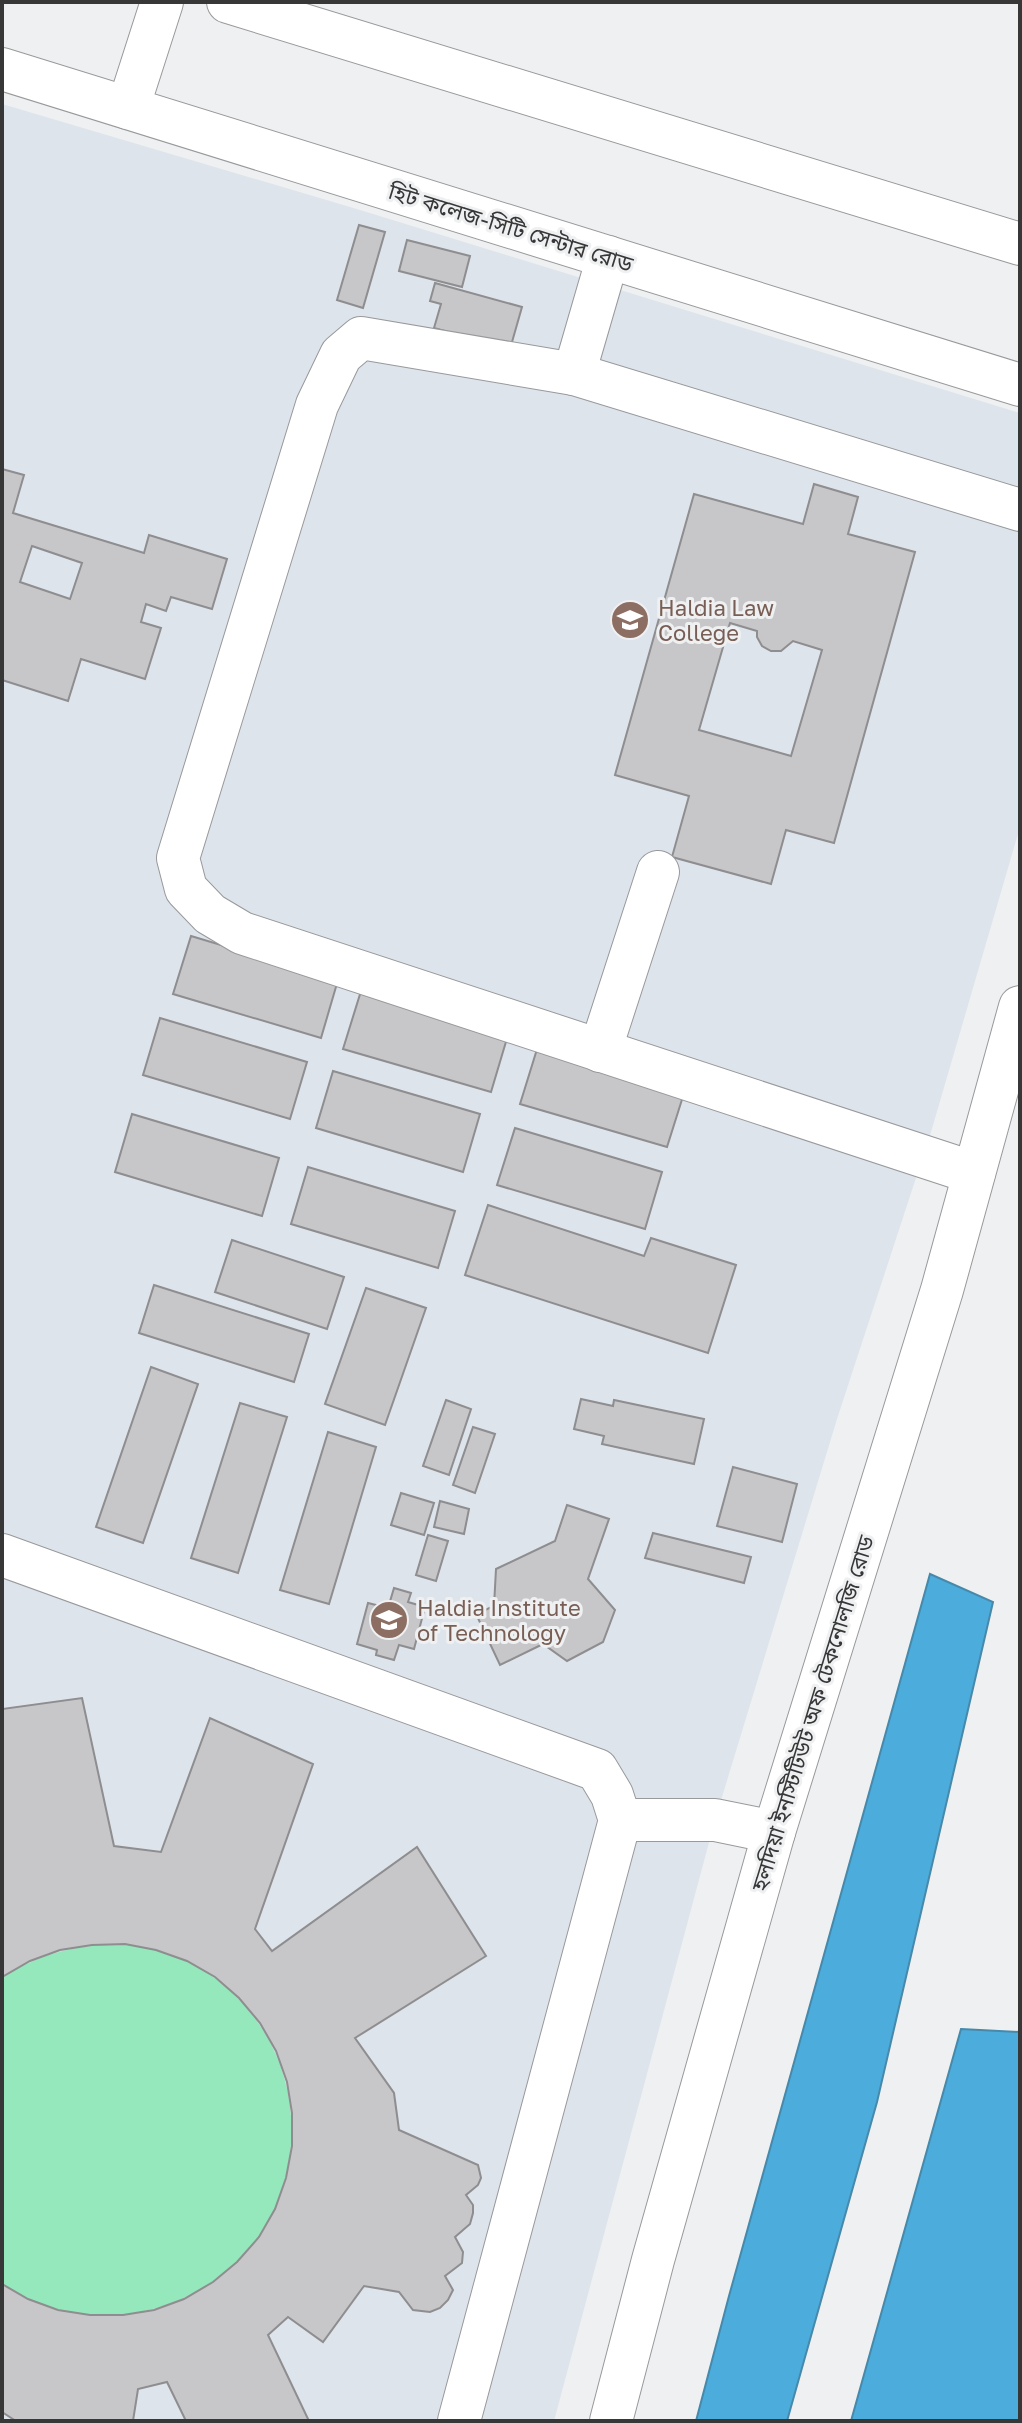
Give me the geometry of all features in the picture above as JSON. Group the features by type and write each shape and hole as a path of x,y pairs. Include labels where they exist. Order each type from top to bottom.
{"street":[{"path":"128,108 162,2"},
{"path":"228,2 1020,244"},
{"name":"হিট কলেজ-সিটি সেন্টার রোড","path":"2,69 1020,385"},
{"path":"574,374 608,257"},
{"path":"974,1173 242,933 210,914 186,889 178,858 317,405 341,355 361,338 574,374 1020,510"},
{"path":"600,1051 658,872"},
{"name":"হলদিয়া ইনস্টিটিউট অফ টেকনোলজি রোড","path":"611,2421 657,2245 774,1832 1014,1049 1020,1007"},
{"path":"2,1555 597,1770 612,1795 620,1820 459,2421"},
{"path":"620,1820 715,1820 774,1832"}],"shaded area":[{"path":"2,104 360,210 1020,413 1020,827 931,1132 837,1419 715,1820 554,2421 2,2421"}],"green space":[{"path":"125,1944 166,1953 189,1962 220,1982 246,2007 266,2036 281,2067 289,2101 292,2136 287,2172 276,2207 260,2236 239,2260 214,2281 154,2309 122,2315 89,2315 42,2304 2,2284 2,1977 32,1961 61,1952"}],"water":[{"path":"930,1574 993,1602 877,2102 787,2421 696,2421 729,2296"},
{"path":"961,2029 1020,2032 1020,2421 851,2421"}],"building":[{"path":"359,225 385,232 363,308 337,300"},
{"path":"407,240 470,256 462,287 399,271"},
{"path":"435,283 522,307 510,349 434,328 441,304 430,301"},
{"path":"2,469 24,475 13,513 144,553 149,535 227,559 212,609 171,597 166,611 146,604 141,622 161,628 145,679 81,659 68,701 2,680","holes":["32,546 82,563 70,599 20,582"]},
{"path":"814,484 858,497 848,534 915,552 834,843 786,830 771,884 672,857 689,796 615,775 694,494 803,524","holes":["730,623 757,631 762,646 771,651 781,651 793,641 822,650 791,756 699,730"]},
{"path":"191,936 338,980 321,1038 173,994"},
{"path":"361,991 508,1035 491,1092 343,1049"},
{"path":"160,1018 307,1062 290,1119 143,1075"},
{"path":"538,1046 685,1090 667,1147 520,1104"},
{"path":"333,1071 480,1114 463,1172 316,1128"},
{"path":"132,1114 279,1158 262,1216 115,1172"},
{"path":"515,1128 662,1172 645,1229 497,1185"},
{"path":"308,1167 455,1211 438,1268 291,1224"},
{"path":"488,1205 644,1256 651,1238 736,1265 708,1353 465,1275"},
{"path":"232,1240 344,1277 327,1329 215,1292"},
{"path":"154,1285 309,1334 294,1382 139,1333"},
{"path":"366,1288 426,1308 385,1425 325,1404"},
{"path":"151,1367 198,1384 143,1543 96,1527"},
{"path":"581,1399 613,1406 614,1400 704,1419 694,1464 602,1444 604,1436 574,1429"},
{"path":"446,1400 471,1409 449,1475 423,1466"},
{"path":"240,1403 287,1417 238,1573 191,1558"},
{"path":"473,1427 495,1434 475,1493 453,1485"},
{"path":"328,1432 376,1447 329,1604 280,1590"},
{"path":"733,1467 797,1484 782,1542 717,1526"},
{"path":"401,1493 434,1503 424,1535 391,1525"},
{"path":"440,1501 469,1509 464,1534 434,1527"},
{"path":"567,1505 609,1519 588,1579 615,1610 603,1642 567,1661 543,1644 500,1665 476,1614 494,1606 496,1569 555,1541"},
{"path":"653,1533 751,1557 744,1583 645,1558"},
{"path":"428,1535 448,1541 436,1581 416,1575"},
{"path":"394,1588 411,1593 408,1602 425,1607 414,1649 399,1645 394,1660 376,1655 377,1650 357,1644 368,1603 388,1608"},
{"path":"82,1698 114,1846 161,1852 210,1718 313,1764 255,1929 272,1951 417,1847 486,1956 355,2038 394,2093 399,2130 478,2165 481,2178 466,2195 473,2205 473,2213 470,2224 455,2237 463,2252 462,2263 445,2276 453,2290 440,2308 430,2312 413,2310 399,2292 364,2286 323,2342 288,2317 268,2335 309,2421 186,2421 167,2382 138,2389 133,2421 16,2421 2,2412 2,2284 28,2299 58,2310 90,2315 123,2315 154,2310 184,2299 213,2282 237,2262 259,2237 275,2209 286,2178 292,2146 292,2113 287,2082 276,2051 260,2023 239,1998 215,1977 187,1961 156,1950 125,1944 60,1950 30,1961 2,1977 2,1709"}],"place":[{"name":"Haldia Law College","path":"630,620"},
{"name":"Haldia Institute of Technology","path":"389,1620"}]}
